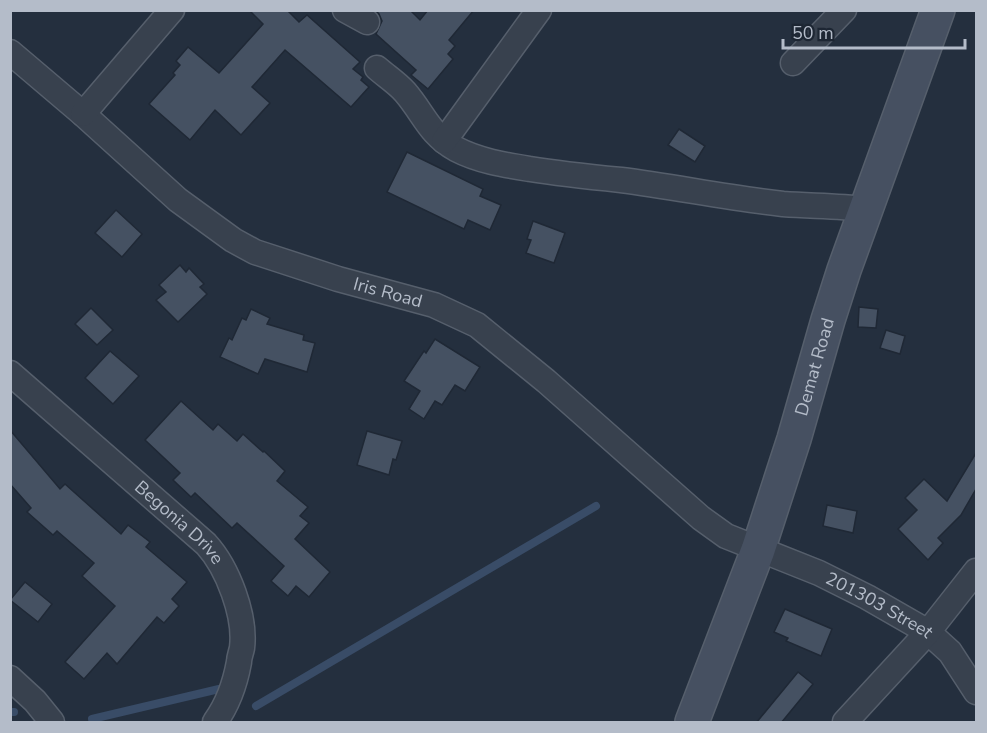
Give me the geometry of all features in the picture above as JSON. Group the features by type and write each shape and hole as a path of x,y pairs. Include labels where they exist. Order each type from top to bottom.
{"street":[{"path":"83,114 172,10"},
{"path":"345,10 367,22"},
{"path":"444,141 539,10"},
{"path":"794,63 844,10"},
{"name":"Demat Road","path":"692,723 758,550 794,439 828,320 865,209 938,10"},
{"name":"Iris Road","path":"10,52 178,200 233,240 255,252 434,305 477,325 546,381 701,518 726,536 758,550"},
{"path":"377,68 403,90 431,130 444,141 466,153 501,164 785,204 865,209"},
{"name":"Begonia Drive","path":"10,373 206,544 222,566 237,603 242,645 233,687 227,704 215,723"},
{"name":"201303 Street","path":"758,550 819,573 928,632 950,652 976,692"},
{"path":"845,723 928,632 976,571"},
{"path":"10,678 35,701 52,723"}],"building":[{"path":"249,10 287,10 299,22 307,15 360,62 353,69 363,77 361,80 369,87 351,107 285,50 252,87 270,103 241,135 215,110 190,140 149,104 175,75 173,73 180,65 176,61 188,47 219,73 263,24"},
{"path":"375,10 410,10 420,20 428,10 474,10 449,40 455,46 448,54 453,59 428,89 411,75 416,70 376,34 382,21"},
{"path":"679,129 705,146 695,162 668,145"},
{"path":"407,152 483,189 480,196 501,205 490,230 468,220 464,229 387,192"},
{"path":"116,210 142,234 122,257 95,233"},
{"path":"533,221 565,233 554,263 526,253 531,240 527,239"},
{"path":"180,265 186,272 189,268 204,284 200,287 207,294 178,322 156,300 166,292 159,285"},
{"path":"859,307 878,309 876,328 858,327"},
{"path":"91,308 113,330 97,345 75,324"},
{"path":"251,309 270,318 267,324 304,335 303,340 315,343 307,372 265,359 258,374 220,357 229,338 232,340 242,318 246,320"},
{"path":"886,330 905,336 900,354 880,348"},
{"path":"435,339 480,367 465,391 455,385 442,405 435,401 424,419 409,409 420,391 404,381"},
{"path":"110,351 139,376 113,404 85,378"},
{"path":"181,401 213,430 218,424 237,441 243,434 285,471 277,481 308,507 300,516 309,523 295,539 330,572 309,597 296,586 288,596 271,581 284,566 237,523 232,528 195,493 191,497 173,480 180,473 145,440"},
{"path":"10,430 60,489 65,484 121,534 128,525 150,542 146,547 187,582 172,599 179,606 164,623 157,617 117,664 107,653 84,679 65,662 115,606 82,576 94,563 57,531 53,535 27,512 31,508 10,484"},
{"path":"367,431 402,441 396,460 393,459 389,475 357,465"},
{"path":"976,453 976,489 961,515 938,538 943,543 928,560 898,529 917,510 905,498 924,479 947,501"},
{"path":"827,505 857,511 853,533 823,526"},
{"path":"25,582 52,604 38,622 10,600"},
{"path":"785,609 832,629 821,656 786,641 788,638 774,632"},
{"path":"798,672 813,684 781,723 756,723"}],"waterway":[{"path":"256,706 596,506"},
{"path":"92,719 219,689"}]}
